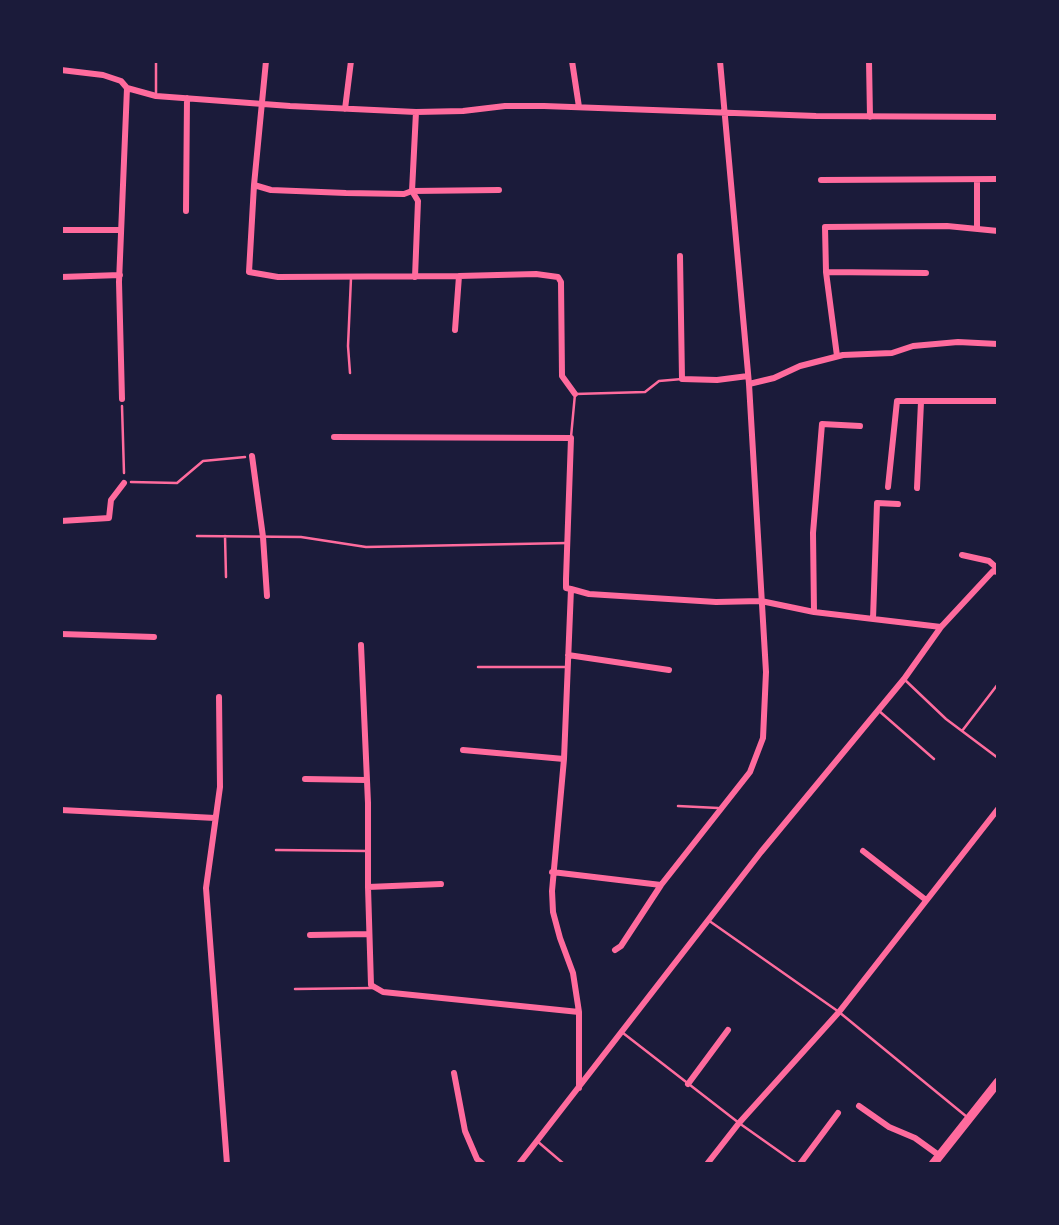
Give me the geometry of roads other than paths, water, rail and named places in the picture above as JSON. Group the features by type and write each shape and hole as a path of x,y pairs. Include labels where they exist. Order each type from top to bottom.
{"main road":[{"path":"933,1164 998,1082"}],"street":[{"path":"266,61 249,272 278,277 536,274 558,277 561,282 562,376 575,394"},
{"path":"345,109 351,61"},
{"path":"572,61 579,107"},
{"path":"615,950 621,946 662,885 750,772 763,738 766,672 748,380 720,61"},
{"path":"869,61 870,117"},
{"path":"61,70 103,75 121,81 127,88 156,96 345,109 416,112 463,111 505,106 870,117 998,117"},
{"path":"122,399 120,275 127,88"},
{"path":"186,211 187,98"},
{"path":"415,277 418,201 412,191 416,112"},
{"path":"821,180 998,179"},
{"path":"977,180 977,229"},
{"path":"254,185 271,190 346,193 404,194 412,191 499,190"},
{"path":"837,356 825,272 825,227 947,226 998,231"},
{"path":"61,230 121,230"},
{"path":"680,256 682,379 774,378 800,366 837,356 892,353 914,346 958,342 998,344"},
{"path":"825,272 926,274"},
{"path":"61,276 120,275"},
{"path":"455,330 459,276"},
{"path":"888,487 897,401 998,401"},
{"path":"917,488 921,402"},
{"path":"814,612 813,533 822,424 860,426"},
{"path":"334,437 571,438 566,587 572,589 589,594 716,602 761,601 814,612 941,627"},
{"path":"252,456 263,537 267,596"},
{"path":"61,521 106,519 110,516 111,500 124,483"},
{"path":"873,619 877,503 898,504"},
{"path":"962,555 989,561 998,571"},
{"path":"519,1164 761,852 904,679 941,627 993,571 998,571"},
{"path":"572,589 564,759 552,872 553,912 573,973 579,1012 579,1088"},
{"path":"61,634 154,637"},
{"path":"361,645 370,979 373,988 383,992 459,1001 579,1012"},
{"path":"568,655 669,670"},
{"path":"219,697 220,787 206,888 227,1164"},
{"path":"463,750 564,759"},
{"path":"305,779 366,779"},
{"path":"708,1164 739,1123 839,1012 998,809"},
{"path":"61,810 215,818"},
{"path":"863,851 926,900"},
{"path":"552,872 662,885"},
{"path":"368,887 441,884"},
{"path":"310,935 369,934"},
{"path":"688,1084 728,1030"},
{"path":"454,1073 465,1131 477,1159 483,1164"},
{"path":"859,1106 889,1127 915,1138 940,1156"},
{"path":"798,1164 838,1113"}],"lane":[{"path":"156,61 156,96"},
{"path":"350,373 348,346 351,277"},
{"path":"571,438 575,394 645,392 659,381 682,379"},
{"path":"197,536 301,537 366,547 568,543"},
{"path":"225,536 226,577"},
{"path":"478,667 567,667"},
{"path":"904,679 961,731 998,758"},
{"path":"961,731 998,684"},
{"path":"878,710 934,759"},
{"path":"678,806 722,808"},
{"path":"276,850 368,851"},
{"path":"708,920 839,1012 969,1119"},
{"path":"295,989 373,988"},
{"path":"622,1032 739,1123 798,1164"},
{"path":"537,1141 564,1164"}]}
